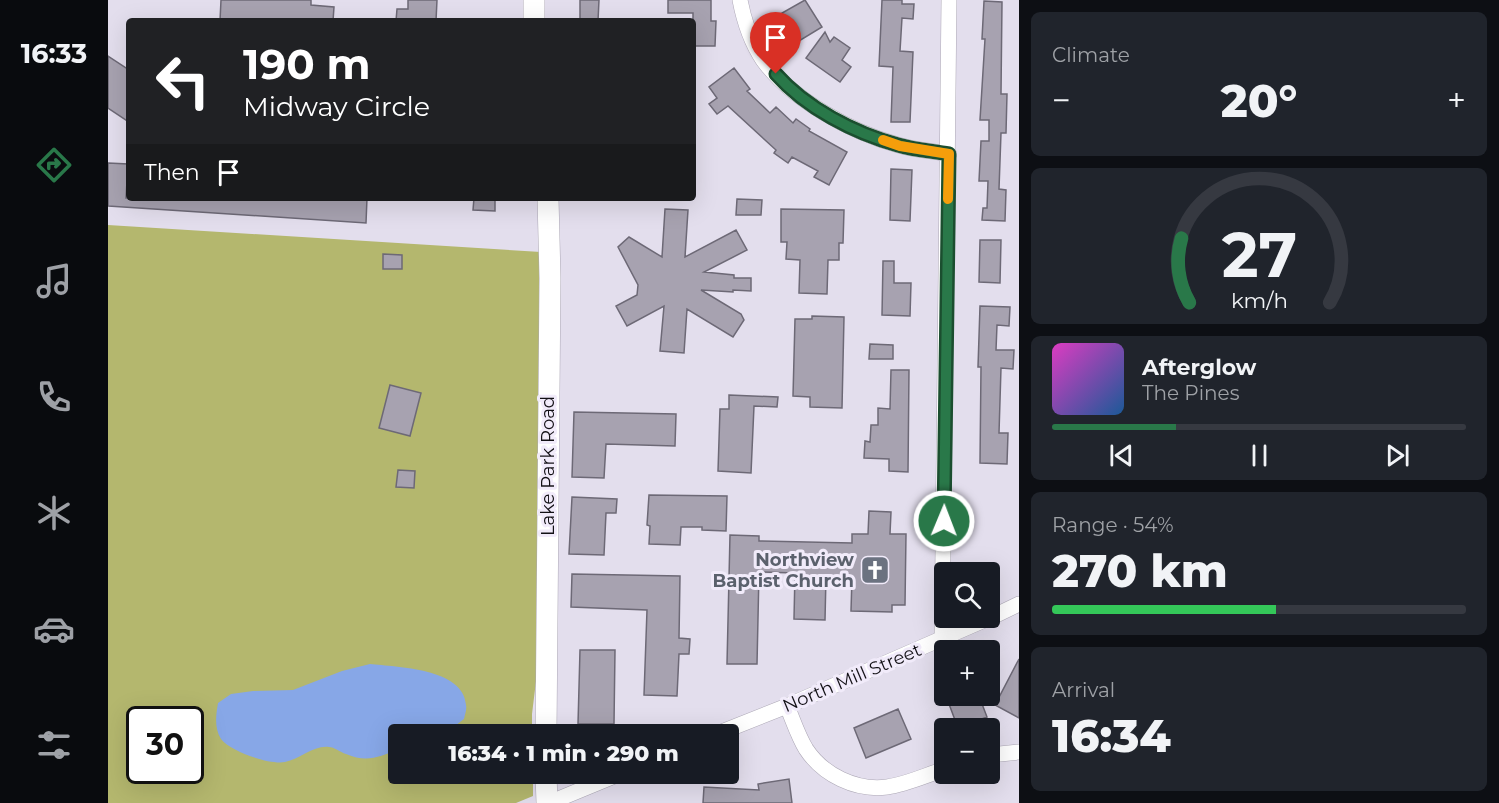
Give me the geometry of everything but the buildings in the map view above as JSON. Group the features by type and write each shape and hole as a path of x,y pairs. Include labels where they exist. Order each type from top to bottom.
{"main road":[{"path":"534,0 534,18"},
{"name":"Lake Park Road","path":"546,724 550,278 548,201"},
{"path":"547,784 548,803"}],"street":[{"path":"740,0 745,25 763,60 788,87 824,112 870,135 900,146 949,154"},
{"path":"942,640 949,0"},
{"name":"North Mill Street","path":"1000,613 1019,604"},
{"name":"North Mill Street","path":"942,640 968,628"},
{"name":"North Mill Street","path":"739,725 934,643"},
{"path":"787,706 811,756 829,772 849,782 867,787 887,787 934,772"},
{"path":"1000,753 1019,752"},
{"path":"548,803 595,784"}],"green space":[{"path":"108,225 541,252 538,665 532,724 388,724 388,784 533,784 533,796 516,803 108,803"}],"water":[{"path":"370,664 411,669 442,677 454,683 462,693 466,705 464,719 457,724 388,724 388,753 367,758 353,757 333,748 323,747 285,762 270,762 233,748 221,739 216,721 218,703 231,694 293,690 342,671"}],"slow traffic":[{"path":"883,140 900,146 949,154 948,199"}],"place":[{"name":"Northview Baptist Church","path":"875,570"}],"route":[{"path":"776,74 788,87 824,112 870,135 900,146 949,154 944,521"}]}
